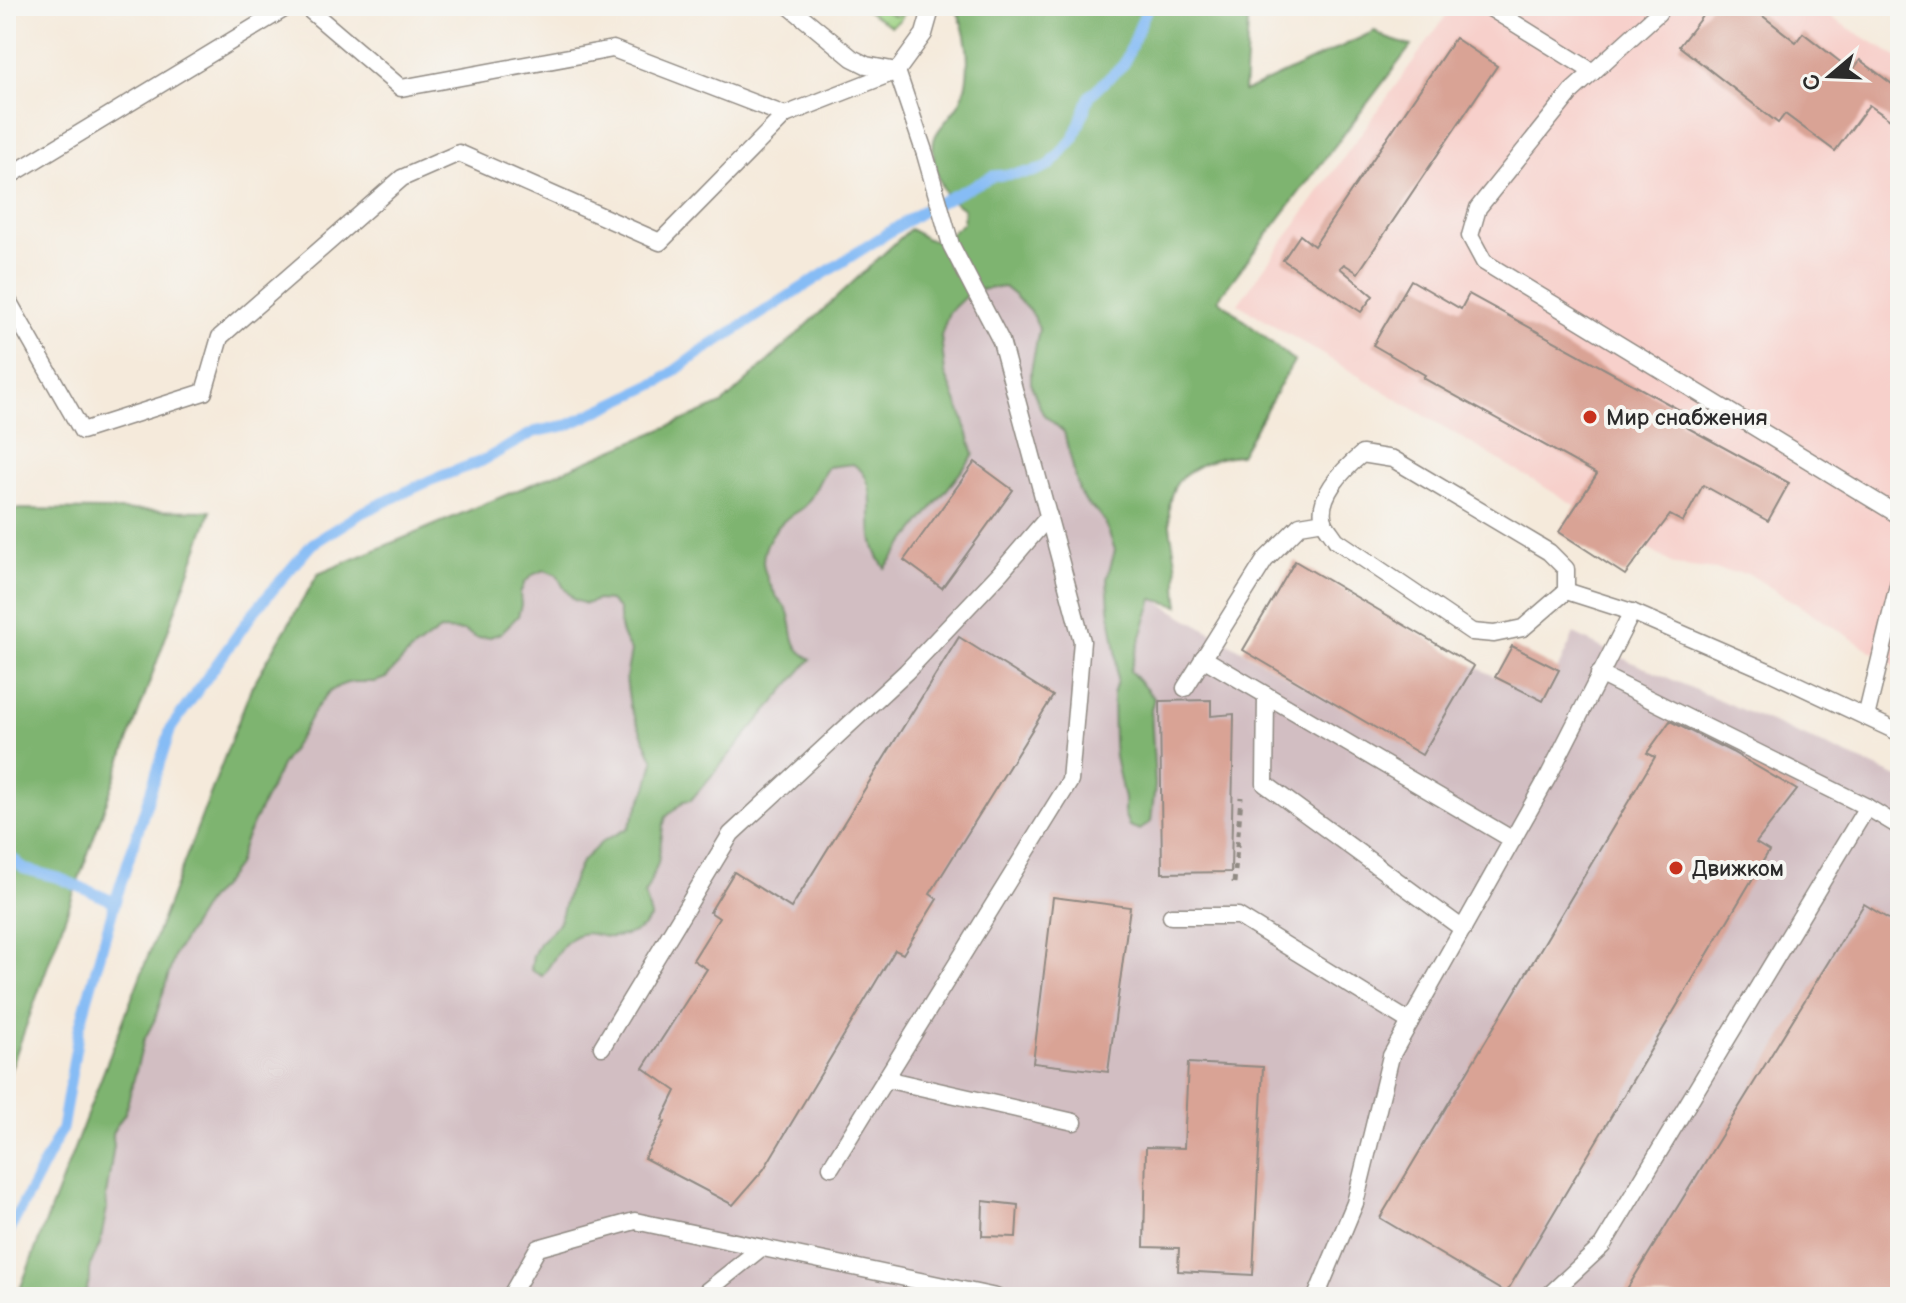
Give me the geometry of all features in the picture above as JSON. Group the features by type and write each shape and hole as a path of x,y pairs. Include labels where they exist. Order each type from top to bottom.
{"lane":[{"path":"6,178 289,6"},
{"path":"305,6 401,88 613,49 785,115"},
{"path":"789,6 852,58 866,65 897,71"},
{"path":"6,297 82,431 204,392 220,337 402,178 459,153 660,242 785,115 897,71 924,34 932,6"},
{"path":"1487,6 1593,72"},
{"path":"1663,6 1572,91 1478,208 1470,236 1484,262 1900,516"},
{"path":"831,1167 1070,781 1082,641 1001,341 951,245 897,71"},
{"path":"1362,454 1393,459 1549,552 1566,569 1566,591 1523,628 1494,634 1472,632 1336,540 1324,521 1325,498 1344,469 1362,454"},
{"path":"602,1047 731,834 906,672 1049,516"},
{"path":"1185,688 1265,560 1300,525 1324,521"},
{"path":"1866,717 1900,577"},
{"path":"1566,591 1632,612 1900,733"},
{"path":"1316,1297 1355,1203 1391,1056 1549,775 1632,612"},
{"path":"1203,658 1513,840"},
{"path":"1599,674 1867,807 1900,827"},
{"path":"1266,695 1265,784 1463,929"},
{"path":"1547,1297 1602,1246 1867,807"},
{"path":"1171,916 1238,916 1410,1022"},
{"path":"885,1079 1074,1122"},
{"path":"510,1297 538,1248 635,1221 996,1297"},
{"path":"704,1297 707,1291 761,1248"}],"path":[{"path":"1234,883 1241,794"}],"shaded area":[{"path":"1453,6 1812,6 1900,59 1900,669 1749,574 1675,565 1238,304"},
{"path":"1004,287 1034,316 1039,329 1031,371 1036,400 1043,414 1064,432 1087,504 1105,522 1115,550 1107,579 1116,650 1117,681 1113,695 1115,757 1124,813 1151,822 1154,785 1153,698 1130,672 1154,599 1422,755 1474,666 1543,701 1574,634 1629,661 1900,778 1900,1297 45,1297 203,861 324,684 554,532 786,606 776,596 763,563 766,549 779,525 800,511 828,467 853,463 863,474 871,501 870,530 972,443 945,373 941,336 949,312 977,290"}],"green space":[{"path":"860,6 876,6 892,15 899,15 908,6 900,20 891,26"},
{"path":"955,6 1249,6 1244,92 1375,31 1411,46 1218,299 1294,361 1240,455 1215,459 1192,470 1181,478 1170,499 1179,606 1153,599 1130,671 1154,698 1151,710 1155,785 1151,822 1140,830 1129,826 1115,757 1113,695 1117,681 1116,650 1107,579 1115,550 1105,522 1079,491 1064,432 1043,414 1031,385 1039,329 1034,316 1004,287 977,290 949,312 941,336 945,373 974,455 885,568 873,543 868,483 853,464 828,467 806,505 773,533 763,556 765,571 788,612 795,644 811,659 691,800 684,801 666,817 658,863 645,894 651,917 644,926 630,934 615,937 579,934 565,944 542,976 531,970 539,943 560,920 581,862 603,841 628,828 647,788 654,761 630,707 626,678 631,651 621,632 619,610 610,601 597,600 586,604 574,600 557,575 545,570 525,582 520,593 518,616 501,633 477,638 464,631 440,630 410,652 386,678 339,686 328,693 314,711 281,766 245,840 237,865 209,898 175,954 155,1019 144,1040 125,1113 112,1133 114,1145 107,1208 84,1297 17,1297 251,688 318,574 722,404 910,229 927,239 941,241 963,223 964,209 945,193 933,154 934,139 959,103 968,70 963,26"},
{"path":"9,509 211,511 6,1082 6,513"}],"building":[{"path":"1710,6 1750,6 1796,42 1803,33 1852,71 1860,60 1900,90 1900,127 1869,105 1835,151 1785,114 1778,123 1679,46"},
{"path":"1455,38 1497,66 1358,273 1344,264 1340,268 1373,296 1361,312 1283,260 1300,235 1314,246"},
{"path":"1411,280 1461,309 1469,294 1685,413 1679,423 1789,483 1768,521 1703,485 1683,522 1670,515 1625,575 1559,532 1597,474 1423,378 1425,375 1373,345"},
{"path":"975,462 1013,490 942,588 904,560"},
{"path":"1295,561 1474,666 1422,755 1243,650"},
{"path":"959,637 1053,696 930,894 937,899 903,954 895,950 764,1169 733,1205 644,1158 665,1122 662,1120 676,1091 643,1068 707,969 693,960 719,918 710,912 734,872 791,908"},
{"path":"1512,646 1559,670 1543,701 1495,677"},
{"path":"1211,700 1211,716 1234,714 1231,872 1162,873 1160,701"},
{"path":"1670,721 1797,790 1756,843 1769,851 1506,1293 1380,1218 1655,757 1647,753"},
{"path":"1053,897 1130,907 1108,1072 1033,1063"},
{"path":"1864,904 1900,926 1900,1297 1622,1297"},
{"path":"1188,1063 1263,1067 1253,1275 1178,1271 1179,1248 1144,1247 1146,1147 1184,1148"},
{"path":"983,1201 1018,1205 1016,1237 982,1236"}],"waterway":[{"path":"6,1237 62,1129 79,1029 115,902 171,728 253,613 312,544 361,513 431,480 482,461 534,432 568,425 661,381 699,353 924,210 993,176 1033,172 1050,165 1074,138 1090,95 1124,64 1148,6"},
{"path":"6,852 24,869 59,878 115,902"}],"place":[{"name":"Мир снабжения","path":"1590,417"},
{"name":"Движком","path":"1676,868"}]}
